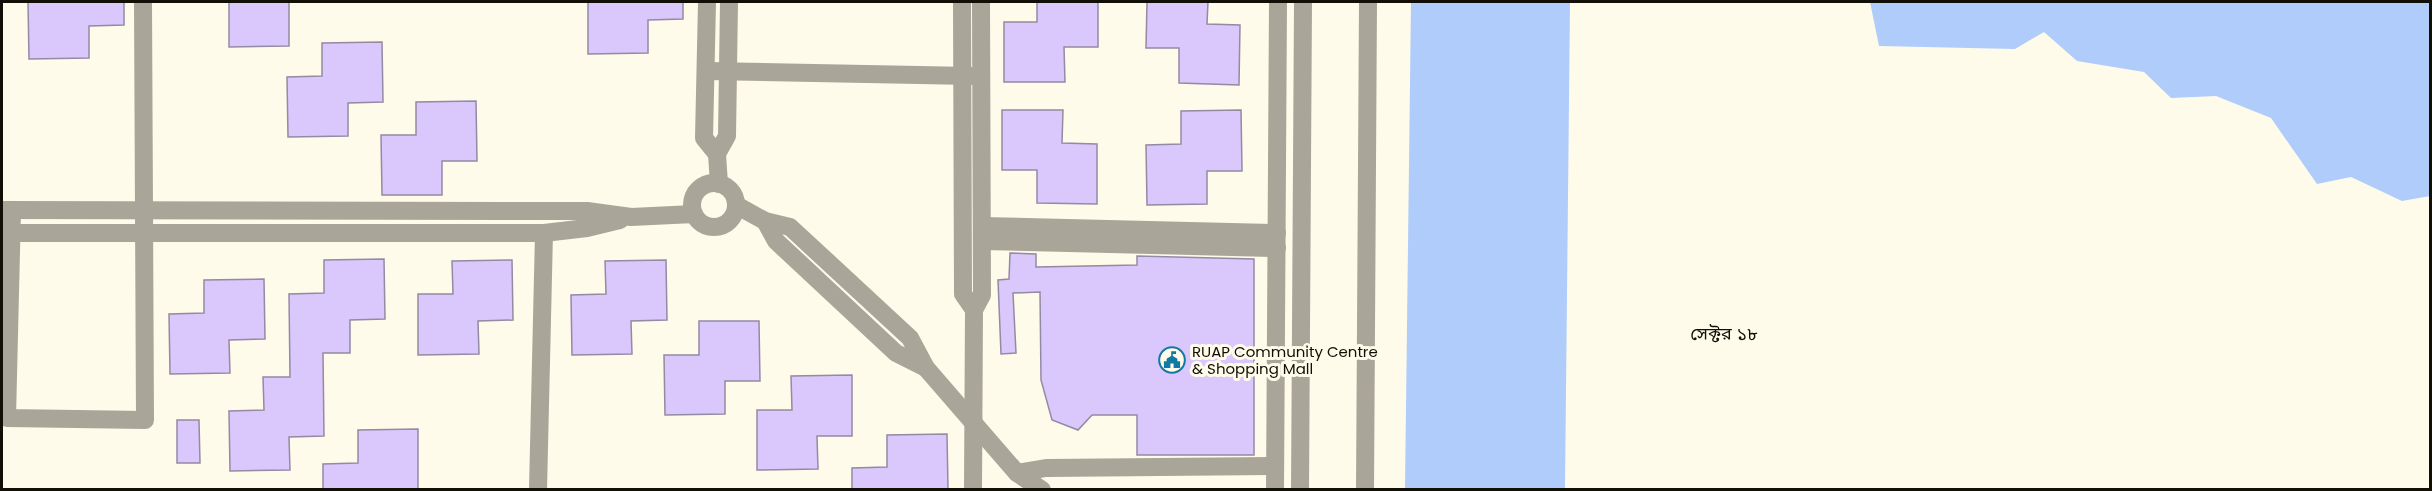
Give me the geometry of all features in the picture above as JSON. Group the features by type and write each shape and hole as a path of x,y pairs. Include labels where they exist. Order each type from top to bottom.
{"street":[{"path":"143,2 144,209 144,232 145,420 7,418 7,210 144,209 587,211 631,217 694,214"},
{"path":"707,2 704,138 717,154"},
{"path":"719,184 717,154 727,136 729,2"},
{"path":"962,2 963,294 974,310"},
{"path":"973,489 974,310 982,295 981,2"},
{"path":"1275,489 1278,2"},
{"path":"1300,489 1304,2"},
{"path":"1365,489 1368,2"},
{"path":"706,71 981,76"},
{"path":"711,183 719,184 731,191 736,205 731,219 719,227 704,225 694,214 692,201 699,189 711,183"},
{"path":"736,205 765,221 790,227 910,338 926,368 1017,473 1042,489"},
{"path":"6,233 544,233 587,228 631,217"},
{"path":"538,489 544,233"},
{"path":"982,234 1303,242"},
{"path":"1017,473 1046,468 1275,466"}],"water":[{"path":"1411,2 1570,2 1565,489 1405,489"},
{"path":"1870,2 2430,2 2430,196 2402,201 2351,177 2317,184 2271,118 2216,96 2171,98 2144,72 2077,61 2044,32 2015,49 1879,46"}],"building":[{"path":"28,2 124,2 124,25 89,26 89,58 29,59"},
{"path":"229,2 289,2 289,46 229,47"},
{"path":"588,2 683,2 683,19 648,20 648,53 588,54"},
{"path":"1037,2 1098,2 1098,47 1064,47 1065,82 1004,82 1004,22 1037,22"},
{"path":"1147,2 1208,2 1207,24 1240,25 1239,85 1179,83 1179,48 1146,48"},
{"path":"382,42 383,102 348,103 348,136 288,137 287,77 322,76 322,43"},
{"path":"476,101 477,161 442,161 442,195 382,195 381,135 416,135 416,102"},
{"path":"1002,110 1063,110 1062,143 1097,144 1097,204 1037,203 1037,170 1002,170"},
{"path":"1241,110 1242,171 1207,171 1207,204 1147,205 1146,145 1181,144 1181,111"},
{"path":"1010,253 1036,254 1036,267 1137,265 1137,256 1254,259 1254,455 1137,455 1137,415 1092,415 1078,430 1052,420 1041,380 1040,292 1013,293 1016,353 1001,354 998,280 1009,279"},
{"path":"384,259 385,319 350,320 350,353 323,353 324,436 289,437 290,470 230,471 229,411 264,410 263,377 290,377 289,294 324,293 324,260"},
{"path":"512,260 513,320 478,321 479,354 418,355 418,294 453,294 452,261"},
{"path":"666,260 667,320 631,321 632,354 572,355 571,295 606,294 605,261"},
{"path":"264,279 265,339 229,340 230,373 170,374 169,314 204,313 204,280"},
{"path":"699,321 759,321 760,381 725,381 725,414 665,415 664,355 699,355"},
{"path":"852,375 852,436 817,436 818,469 757,470 757,410 792,410 791,376"},
{"path":"177,420 199,420 200,463 177,463"},
{"path":"418,429 418,489 323,489 323,464 358,463 358,430"},
{"path":"947,434 948,489 852,489 852,468 887,467 887,435"}],"place":[{"name":"RUAP Community Centre & Shopping Mall","path":"1172,360"}],"district":[{"name":"সেক্টর ১৮","path":"1724,333"}]}
